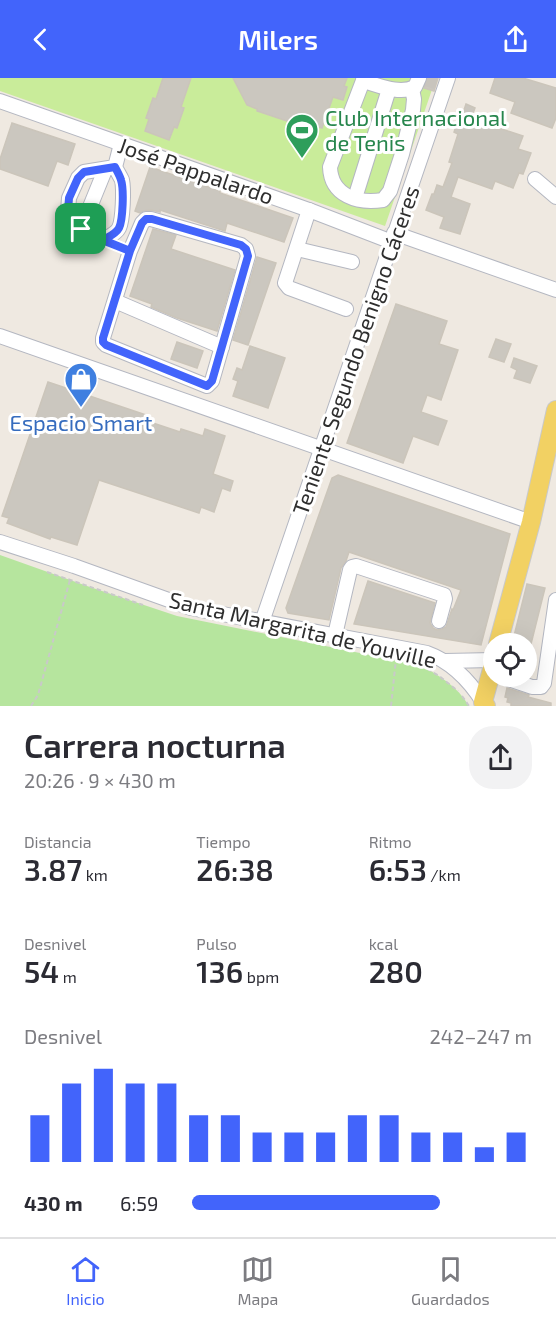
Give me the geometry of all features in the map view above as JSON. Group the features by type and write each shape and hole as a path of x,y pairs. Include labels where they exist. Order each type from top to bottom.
{"main road":[{"path":"501,633 531,522 556,410"},
{"path":"485,704 489,687"}],"street":[{"path":"363,80 407,91 416,84 413,94 413,110 390,191 383,200 362,202 343,194 338,190 330,174 330,167 363,80"},
{"name":"Teniente Segundo Benigno Cáceres","path":"262,622 393,237 443,82"},
{"path":"355,198 390,88"},
{"name":"José Pappalardo","path":"0,101 309,210 556,290"},
{"path":"81,229 121,144"},
{"path":"110,168 84,172 78,178 69,198 69,218 73,226 130,251"},
{"path":"103,240 118,229 122,213 121,179 110,168"},
{"path":"535,179 556,197"},
{"path":"309,210 286,285 346,309"},
{"path":"146,219 241,245 246,249 248,256 212,381 207,386 103,342 130,251 146,219"},
{"path":"297,249 352,262"},
{"path":"115,301 222,346"},
{"path":"0,336 531,522"},
{"name":"Santa Margarita de Youville","path":"0,542 191,608 427,653 445,661 466,677 485,704"},
{"path":"334,635 350,570 356,566 444,595 439,621"},
{"path":"537,687 542,687 544,683 556,600"},
{"path":"445,661 483,667"}],"path":[{"path":"31,706 38,695 70,580"},
{"path":"391,706 396,659"}],"green space":[{"name":"Club Internacional de Tenis","path":"0,78 436,78 385,226 0,91"},
{"path":"0,555 177,616 419,665 447,682 469,706 0,706"}],"building":[{"path":"163,78 191,78 181,107 184,108 177,128 174,127 169,140 145,131 149,119 146,118"},
{"path":"233,78 347,78 344,86 347,87 343,100 333,97 322,128 297,120 296,124 257,111 247,105"},
{"path":"428,78 438,78 434,91 424,88"},
{"path":"495,78 523,78 556,88 556,118 552,128 511,113 515,102 490,93"},
{"path":"466,104 475,108 472,116 479,118 478,121 523,136 518,149 531,153 523,174 519,173 513,188 495,181 492,189 458,177 451,197 470,204 460,234 440,228 444,217 426,210 437,185 443,187 452,163 449,162 458,134 454,132"},
{"path":"12,123 75,144 68,165 57,161 48,186 0,169 0,159"},
{"path":"150,167 293,218 284,242 227,223 225,231 160,210 160,212 151,210 140,213 135,211"},
{"path":"153,229 176,235 171,249 235,270 217,331 177,318 151,307 152,304 130,296"},
{"path":"257,257 276,263 248,345 233,340"},
{"path":"396,304 447,321 439,344 458,350 441,400 427,395 421,412 447,421 438,445 413,436 403,463 347,443"},
{"path":"496,339 511,344 504,362 489,357"},
{"path":"177,342 203,351 197,368 171,359"},
{"path":"250,346 285,358 268,408 233,396 238,381 233,379 237,368 242,370"},
{"path":"514,358 537,366 530,383 514,378 517,370 511,367"},
{"path":"48,382 149,416 147,421 180,432 181,429 203,436 205,429 225,436 213,474 233,481 230,491 222,488 214,512 201,507 199,513 99,480 77,545 51,537 50,539 7,523 9,518 2,516"},
{"path":"338,475 510,534 481,645 354,624 368,581 435,603 430,623 437,630 446,627 461,590 349,552 341,568 329,620 288,613 286,608 332,478"},
{"path":"527,584 545,588 534,633 515,633"},
{"path":"507,688 551,703 551,706 511,706 511,703 507,702 508,698 505,697"}],"tunnel":[{"path":"423,78 438,83"}],"place":[{"name":"Club Internacional de Tenis","path":"302,159"},
{"name":"Espacio Smart","path":"81,408"}],"route":[{"path":"81,229 73,226 68,211 69,198 78,178 84,172 115,167 121,179 122,213 118,229 103,240 130,251 142,223 146,219 152,219 241,245 246,249 248,256 212,381 207,386 103,342 130,251 92,236 81,229"}]}
